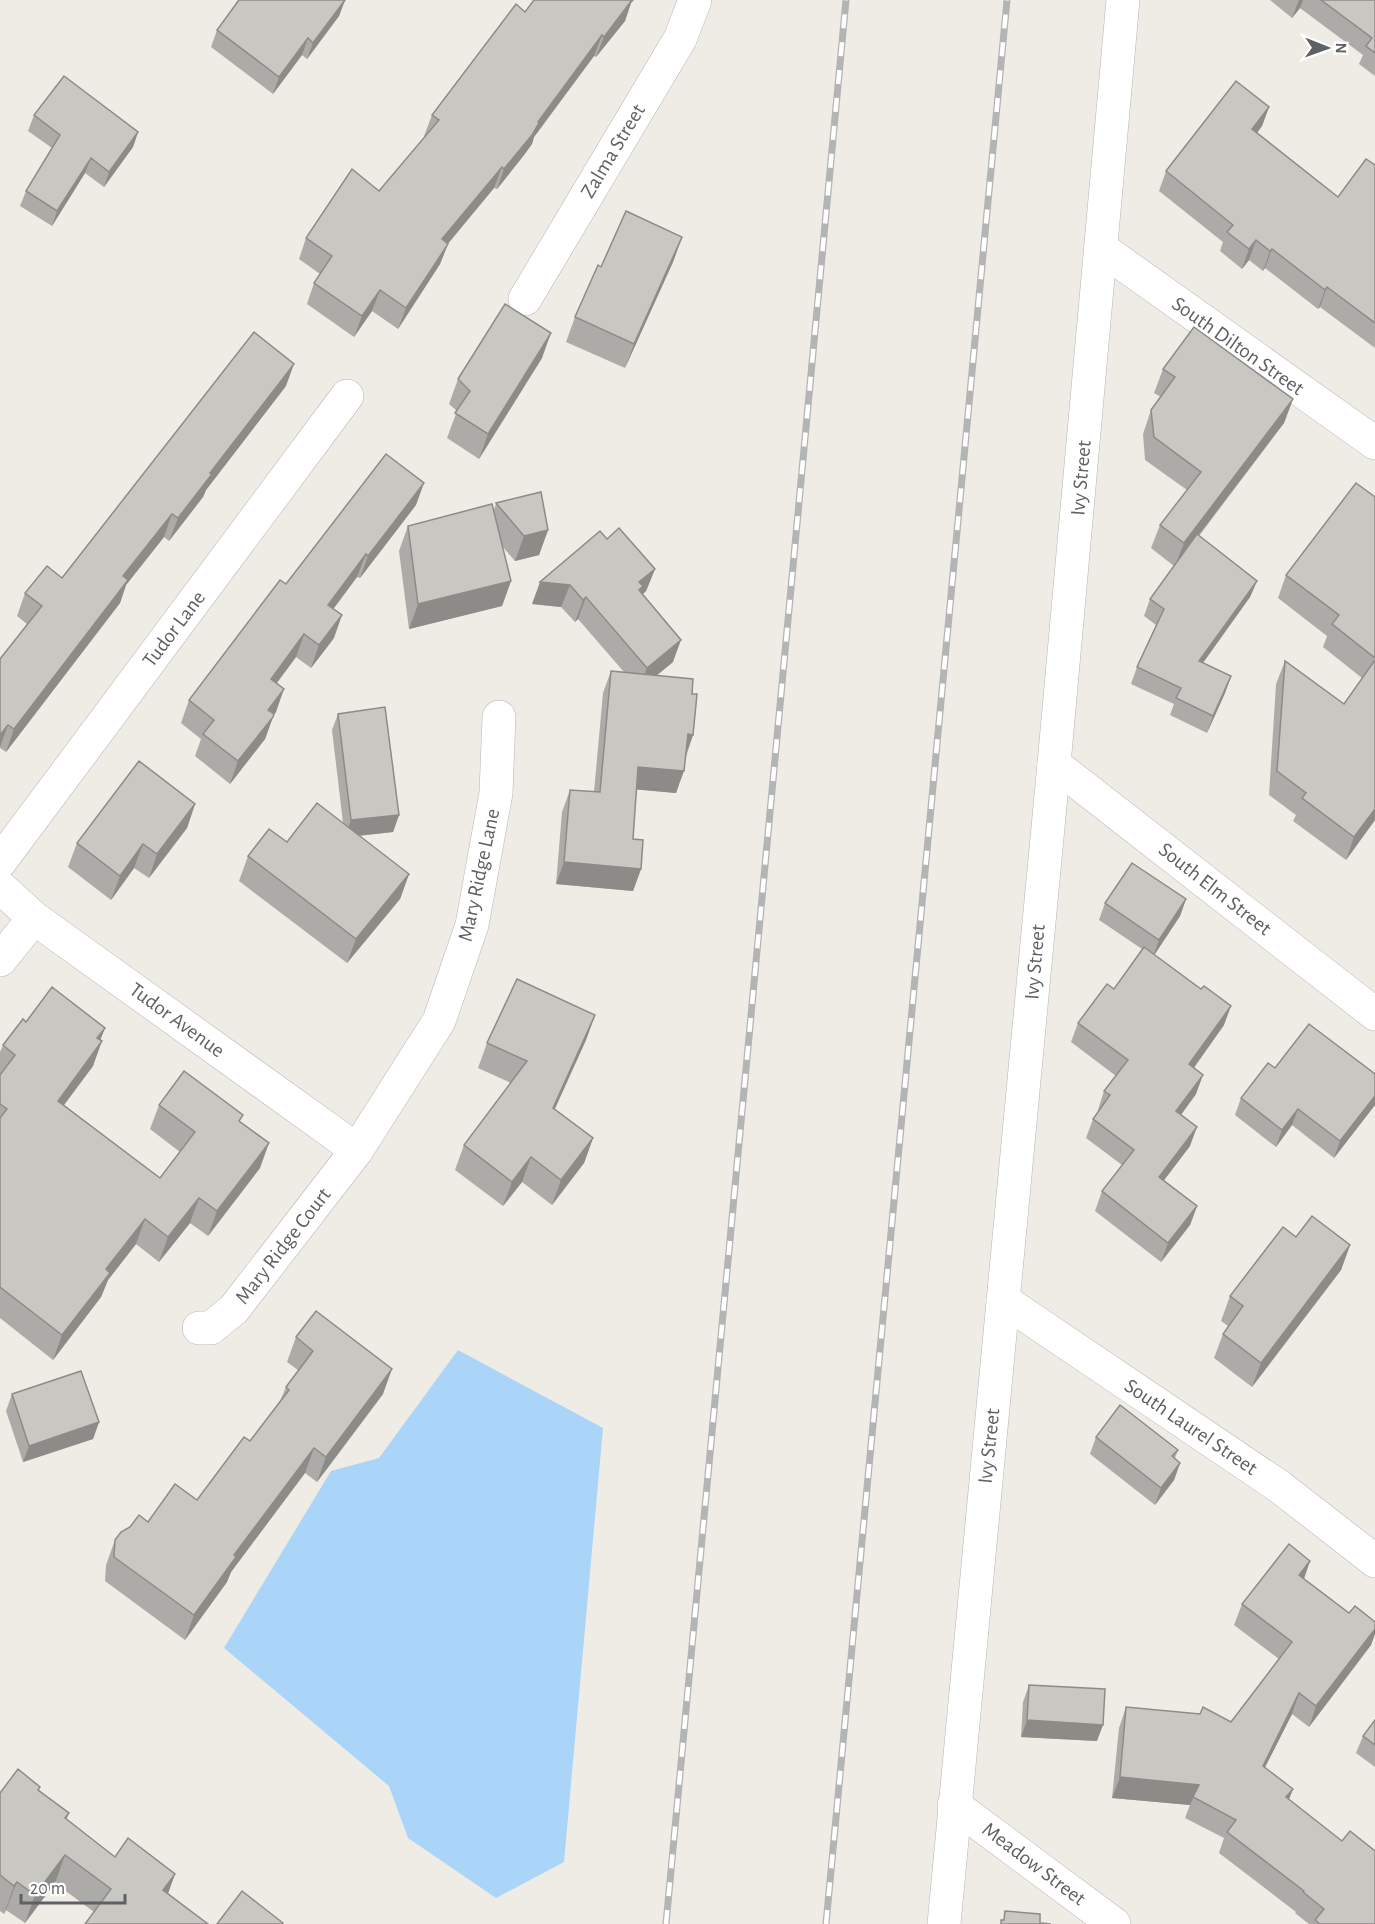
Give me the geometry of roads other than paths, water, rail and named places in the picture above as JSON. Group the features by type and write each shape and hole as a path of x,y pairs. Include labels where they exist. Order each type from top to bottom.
{"street":[{"name":"Zalma Street","path":"525,299 680,39 695,0"},
{"name":"Ivy Street","path":"944,1924 1054,765 1123,0"},
{"name":"South Dilton Street","path":"1102,249 1375,443"},
{"name":"Tudor Lane","path":"0,862 347,396"},
{"name":"Mary Ridge Lane","path":"357,1150 439,1021 472,925 496,793 500,717"},
{"name":"South Elm Street","path":"1054,765 1375,1014"},
{"name":"Tudor Avenue","path":"0,887 34,918 357,1150"},
{"path":"0,960 34,918"},
{"name":"Mary Ridge Court","path":"199,1328 211,1328 234,1309 357,1150"},
{"name":"South Laurel Street","path":"1003,1300 1280,1487 1375,1561"},
{"name":"Meadow Street","path":"954,1805 1114,1924"}],"water":[{"path":"458,1350 603,1428 564,1862 496,1898 408,1838 389,1786 224,1648 331,1471 379,1458"}],"railway":[{"path":"666,1924 846,0"},
{"path":"826,1924 1007,0"}]}
